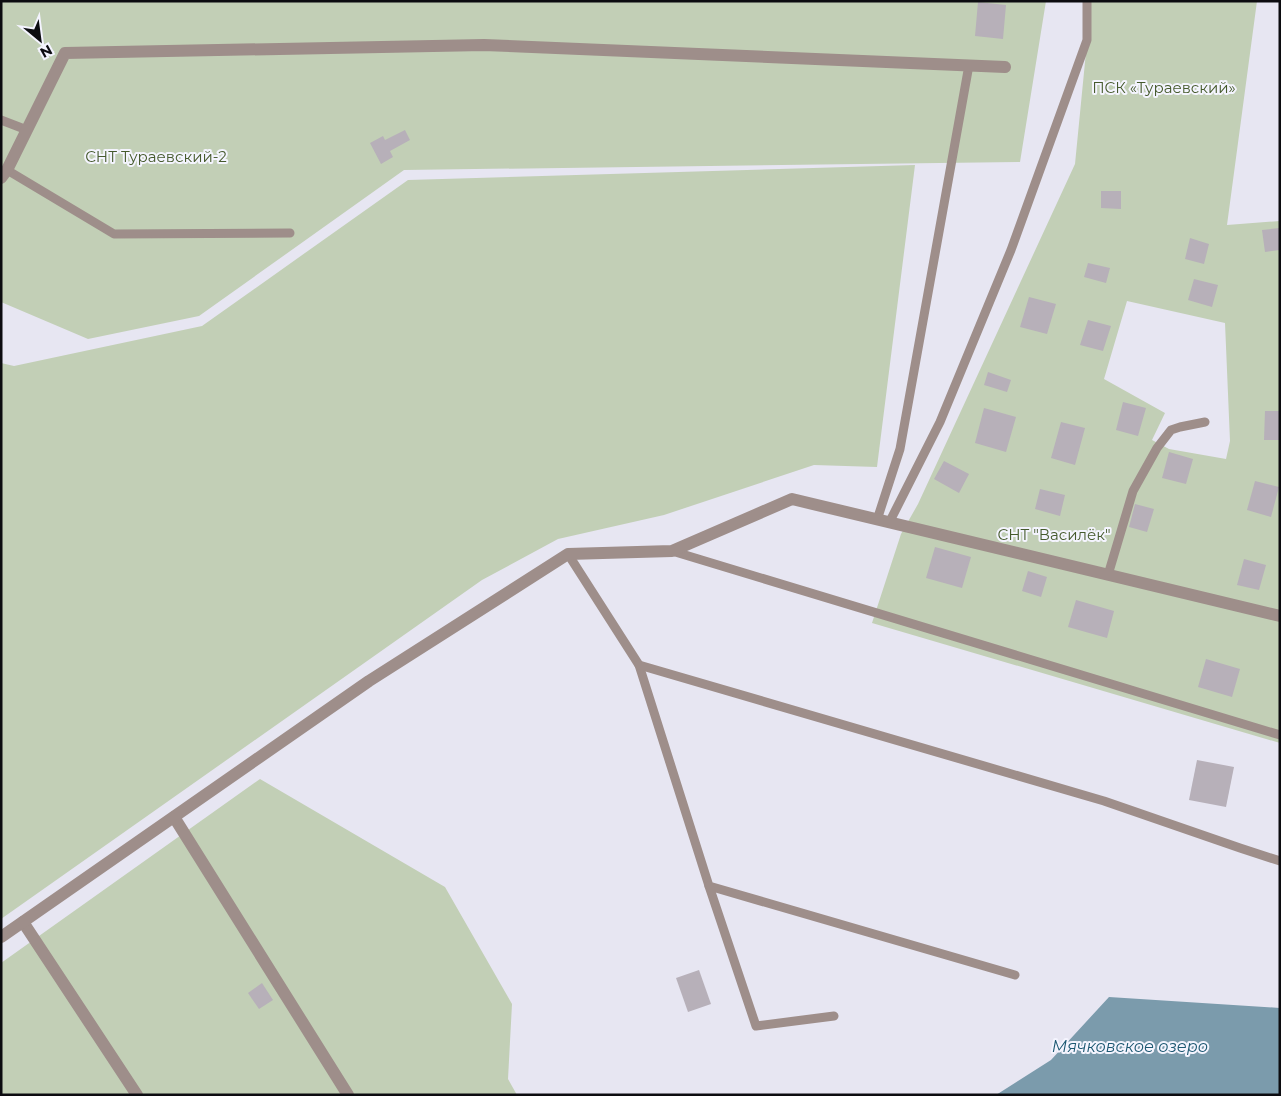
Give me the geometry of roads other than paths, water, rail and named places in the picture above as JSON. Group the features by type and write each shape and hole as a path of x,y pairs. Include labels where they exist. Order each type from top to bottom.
{"street":[{"path":"4,174 65,53 484,46 1005,67"},
{"path":"1,937 369,681 568,554 672,551 792,499 1280,616"},
{"path":"174,817 348,1095"},
{"path":"23,922 137,1095"}],"lane":[{"path":"883,522 940,422 1011,250 1087,40 1087,1"},
{"path":"883,522 900,449 969,65"},
{"path":"1,120 27,130"},
{"path":"4,174 114,234 290,233"},
{"path":"1108,575 1133,492 1157,448 1171,430 1205,422"},
{"path":"672,551 1280,735"},
{"path":"568,554 639,664 709,886 756,1026 834,1016"},
{"path":"639,664 1104,801 1280,861"},
{"path":"709,886 1015,975"}],"water":[{"name":"Мячковское озеро","path":"1109,997 1280,1008 1280,1095 996,1095 1051,1060"}],"park label":[{"name":"ПСК «Тураевский»","path":"1164,87"},
{"name":"СНТ Тураевский-2","path":"156,156"},
{"name":"СНТ \"Василёк\"","path":"1054,534"}]}
